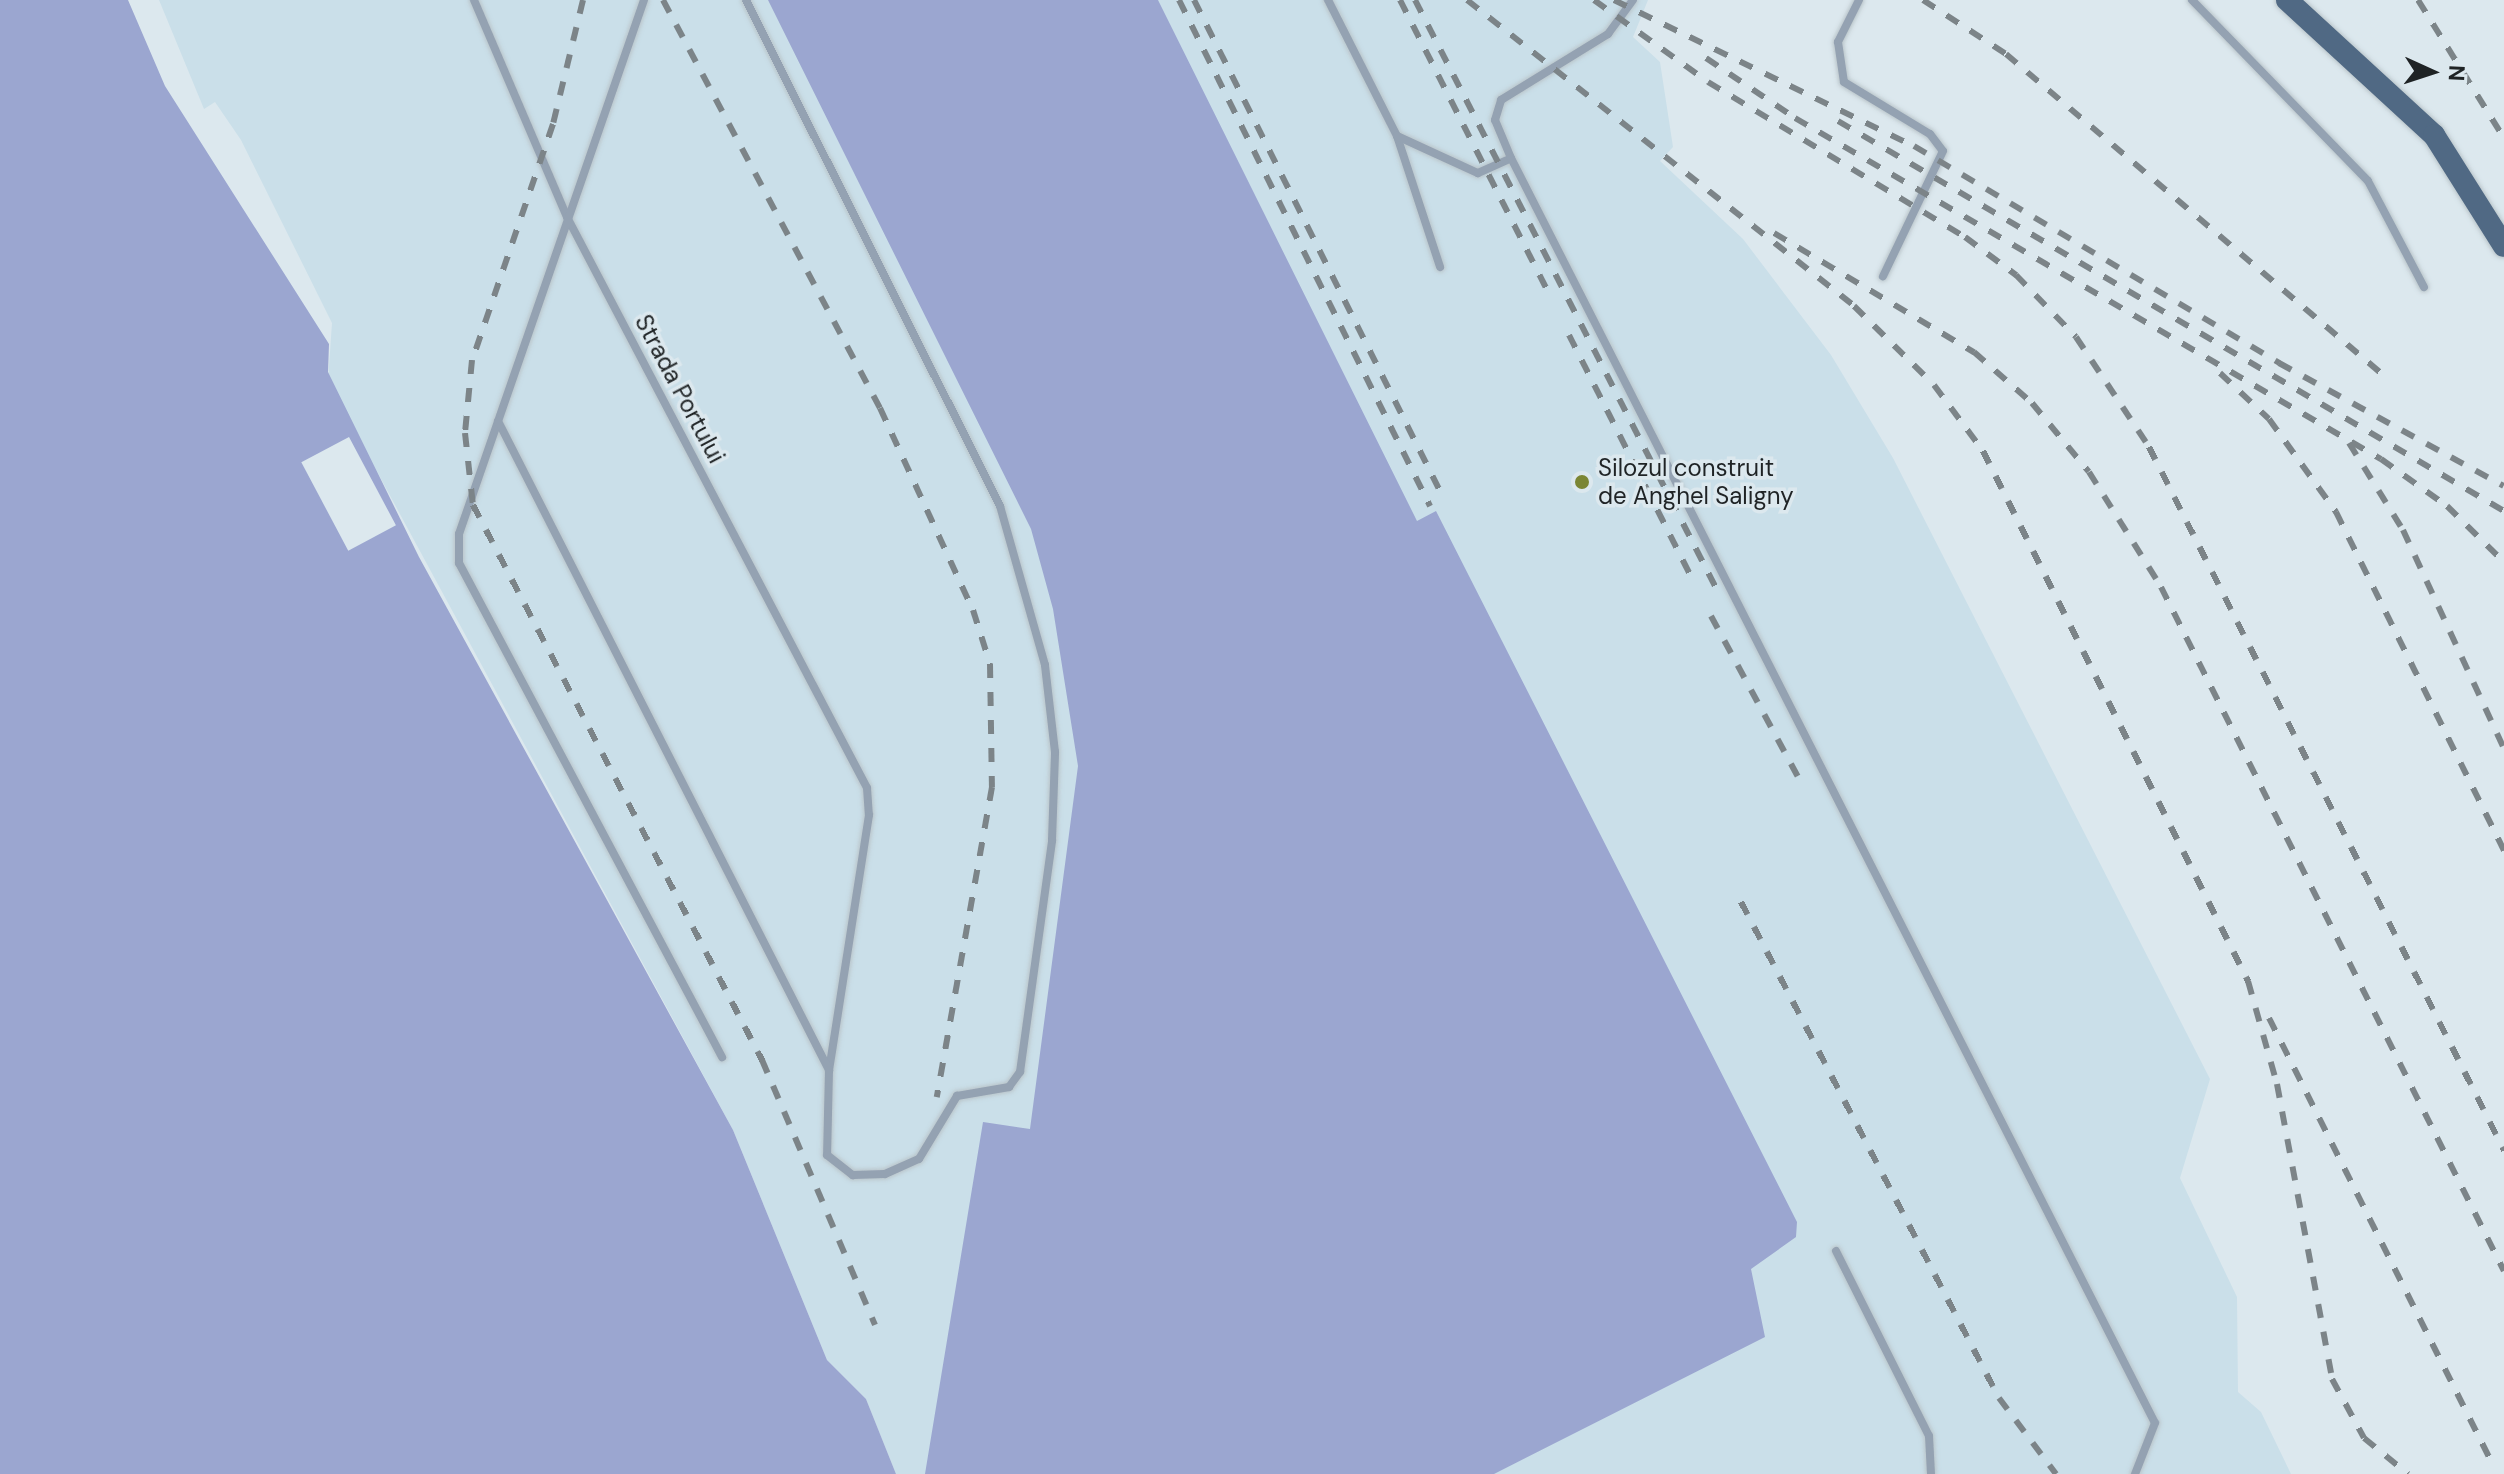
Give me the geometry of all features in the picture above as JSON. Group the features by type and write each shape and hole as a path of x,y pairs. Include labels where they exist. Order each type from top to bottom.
{"main road":[{"path":"2287,0 2434,135 2504,246"}],"lane":[{"name":"Strada Portului","path":"474,0 567,217 867,788 869,815 829,1070"},
{"path":"644,0 459,534 461,579 722,1057"},
{"path":"498,421 829,1070 824,1142 836,1167 853,1175 885,1174 919,1159 957,1096 1009,1087 1020,1072 1052,840 1055,752 1031,598 1000,506 746,0"},
{"path":"1328,0 1397,136 1440,267"},
{"path":"1633,0 1608,34 1501,100 1495,120 1511,158 2155,1423 2135,1474"},
{"path":"1859,0 1838,42 1844,82 1930,134 1943,151 1883,276"},
{"path":"2192,0 2368,181 2424,287"},
{"path":"1397,136 1478,173 1511,158"},
{"path":"1836,1251 1929,1436 1931,1474"}],"shaded area":[{"path":"159,0 1648,0 1633,37 1660,62 1673,147 1660,161 1743,239 1831,355 1893,458 2210,1079 2180,1178 2237,1297 2238,1392 2261,1412 2291,1474 896,1474 866,1399 827,1360 733,1130 328,381 332,323 241,140 215,102 204,109"}],"water":[{"path":"0,0 128,0 165,86 329,344 328,372 419,557 733,1130 827,1360 866,1399 896,1474 0,1474"},
{"path":"768,0 1158,0 1417,521 1436,511 1797,1222 1796,1237 1751,1269 1765,1337 1494,1474 925,1474 983,1122 1030,1129 1078,766 1053,609 1031,529"}],"pier":[{"path":"349,437 396,525 348,551 301,462"}],"railway":[{"path":"583,0 553,124 472,360 465,433 473,505 762,1060 875,1325"},
{"path":"663,0 880,408 973,610 990,664 992,787 937,1097"},
{"path":"1179,0 1430,506"},
{"path":"1194,0 1444,499"},
{"path":"1400,0 1551,298"},
{"path":"1415,0 1716,588"},
{"path":"1467,0 1854,306 1934,385 1983,451 2248,981 2277,1084 2332,1379 2364,1438 2408,1474"},
{"path":"1594,0 1708,82 1965,237 2016,275 2076,337 2149,447 2504,1150"},
{"path":"1614,0 1914,146 2279,363 2504,486"},
{"path":"1923,0 2006,54 2385,376"},
{"path":"2418,0 2504,138"},
{"path":"1706,58 1795,118 2381,459 2447,506 2504,562"},
{"path":"1838,121 2504,511"},
{"path":"1774,233 1974,352 2032,403 2089,472 2161,587 2504,1271"},
{"path":"1569,335 1693,580"},
{"path":"2220,373 2269,419 2336,512 2504,851"},
{"path":"2349,443 2403,530 2504,749"},
{"path":"1711,616 1802,784"},
{"path":"1741,902 1999,1398 2056,1474"},
{"path":"2269,1018 2494,1467"}],"place":[{"name":"Silozul construit de Anghel Saligny","path":"1582,482"}]}
